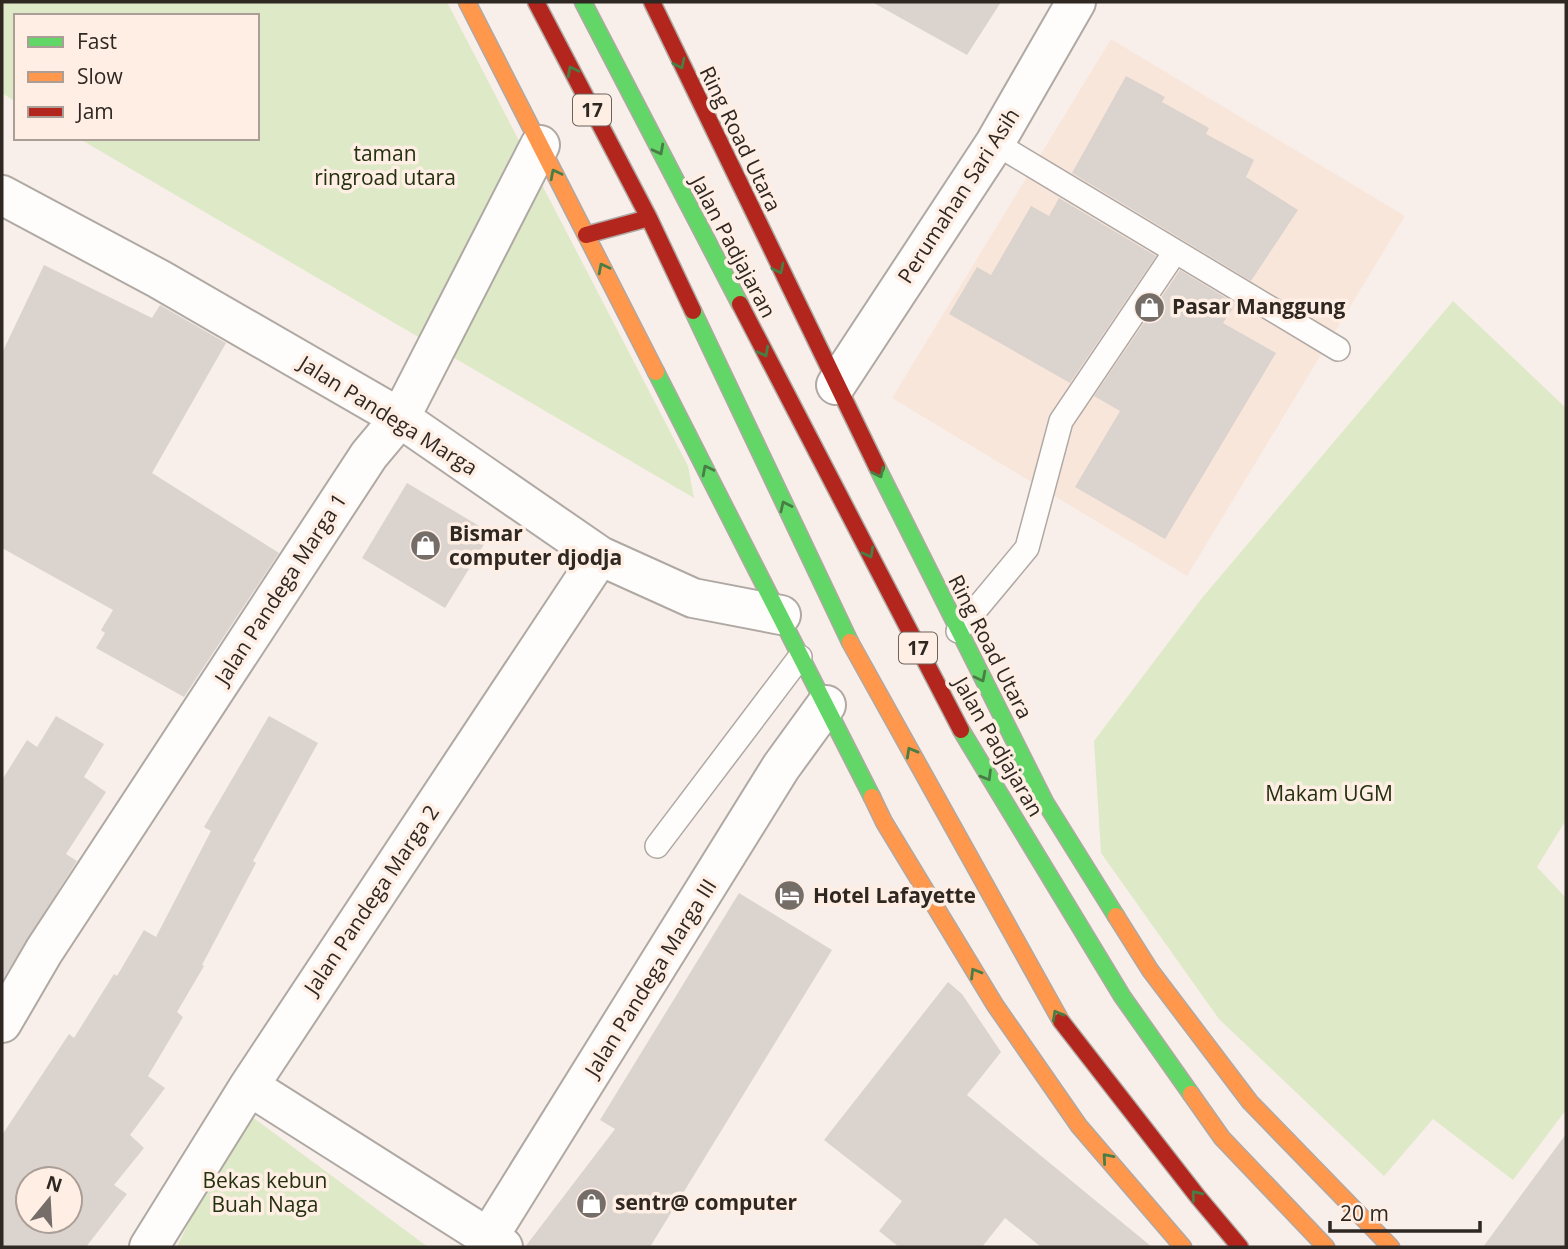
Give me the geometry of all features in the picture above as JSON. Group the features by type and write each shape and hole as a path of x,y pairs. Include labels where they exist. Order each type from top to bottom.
{"main road":[{"path":"467,2 884,822 995,1005 1079,1126 1178,1245"},
{"name":"17","path":"536,2 649,218 848,638 1064,1027 1189,1187 1240,1247"},
{"name":"Jalan Padjajaran","path":"583,2 968,743 1122,996 1222,1138 1326,1247"},
{"name":"Ring Road Utara","path":"652,2 836,385 1045,802 1150,970 1250,1102 1391,1247"},
{"path":"586,234 649,218"}],"street":[{"name":"Perumahan Sari Asih","path":"836,385 995,143 1076,2"},
{"name":"Jalan Pandega Marga 1","path":"2,1023 44,951 369,455 400,418 540,145"},
{"name":"Jalan Pandega Marga","path":"2,195 159,279 400,418 600,556 693,598 781,615"},
{"name":"Jalan Pandega Marga 2","path":"149,1247 249,1086 600,556"},
{"name":"Jalan Pandega Marga III","path":"496,1242 781,767 826,705"},
{"path":"249,1086 496,1242"}],"lane":[{"path":"995,143 1338,349"},
{"path":"958,631 1027,548 1061,421 1175,252"},
{"path":"657,846 800,657"}],"shaded area":[{"name":"Pasar Manggung","path":"1111,39 1405,216 1187,576 892,398"}],"green space":[{"name":"taman ringroad utara","path":"2,2 447,2 688,466 694,498 81,140 259,140 259,14 14,14 14,101 2,93"},
{"name":"Makam UGM","path":"1453,301 1566,408 1566,820 1537,867 1566,898 1566,1110 1513,1180 1433,1119 1384,1176 1219,1019 1101,853 1094,741 1202,598"},
{"name":"Bekas kebun Buah Naga","path":"243,1110 428,1247 177,1247"}],"building":[{"path":"872,2 1001,2 967,55"},
{"path":"1126,76 1165,97 1162,102 1209,128 1206,134 1254,160 1246,177 1298,210 1251,281 1072,173"},
{"path":"1059,198 1156,256 1070,383 949,314 977,267 991,275 1031,206 1049,216"},
{"path":"44,265 152,318 160,305 226,343 152,473 279,553 184,697 96,648 105,633 101,630 113,610 2,548 2,353"},
{"path":"1180,270 1236,304 1223,323 1276,353 1165,539 1075,487 1120,411 1094,396"},
{"name":"Bismar computer djodja","path":"407,483 491,533 445,608 362,558"},
{"path":"56,716 104,744 84,777 106,792 66,854 77,861 2,980 2,780 27,740 37,747"},
{"path":"269,716 318,743 253,861 256,863 202,965 204,966 177,1012 183,1017 148,1076 165,1088 130,1135 144,1148 114,1185 127,1194 86,1247 2,1247 2,1135 69,1034 74,1038 114,974 117,976 144,930 156,937 211,831 204,827"},
{"path":"739,893 832,950 650,1247 525,1247 615,1129 600,1120"},
{"path":"948,982 962,994 1001,1052 967,1095 1152,1247 1041,1247 1005,1218 982,1247 899,1247 879,1231 902,1201 824,1140"},
{"path":"1566,1134 1566,1247 1483,1247"}],"traffic: fast":[{"path":"583,2 740,304"},
{"path":"693,311 850,642"},
{"path":"656,372 872,797"},
{"path":"877,467 1045,802 1116,916"},
{"path":"961,730 1122,996 1191,1094"}],"traffic: slow":[{"path":"467,2 656,372"},
{"path":"850,642 1061,1021"},
{"path":"872,797 884,822 995,1005 1079,1126 1183,1247"},
{"path":"1116,916 1150,970 1250,1102 1391,1247"},
{"path":"1191,1094 1222,1138 1326,1247"}],"traffic: jam":[{"path":"536,2 649,218 693,311"},
{"path":"652,2 877,467"},
{"path":"586,235 649,218"},
{"path":"740,304 961,730"},
{"path":"1061,1021 1240,1247"}],"place":[{"name":"Pasar Manggung","path":"1149,307"},
{"name":"Bismar computer djodja","path":"426,546"},
{"name":"Hotel Lafayette","path":"790,896"},
{"name":"sentr@ computer","path":"592,1203"}]}
